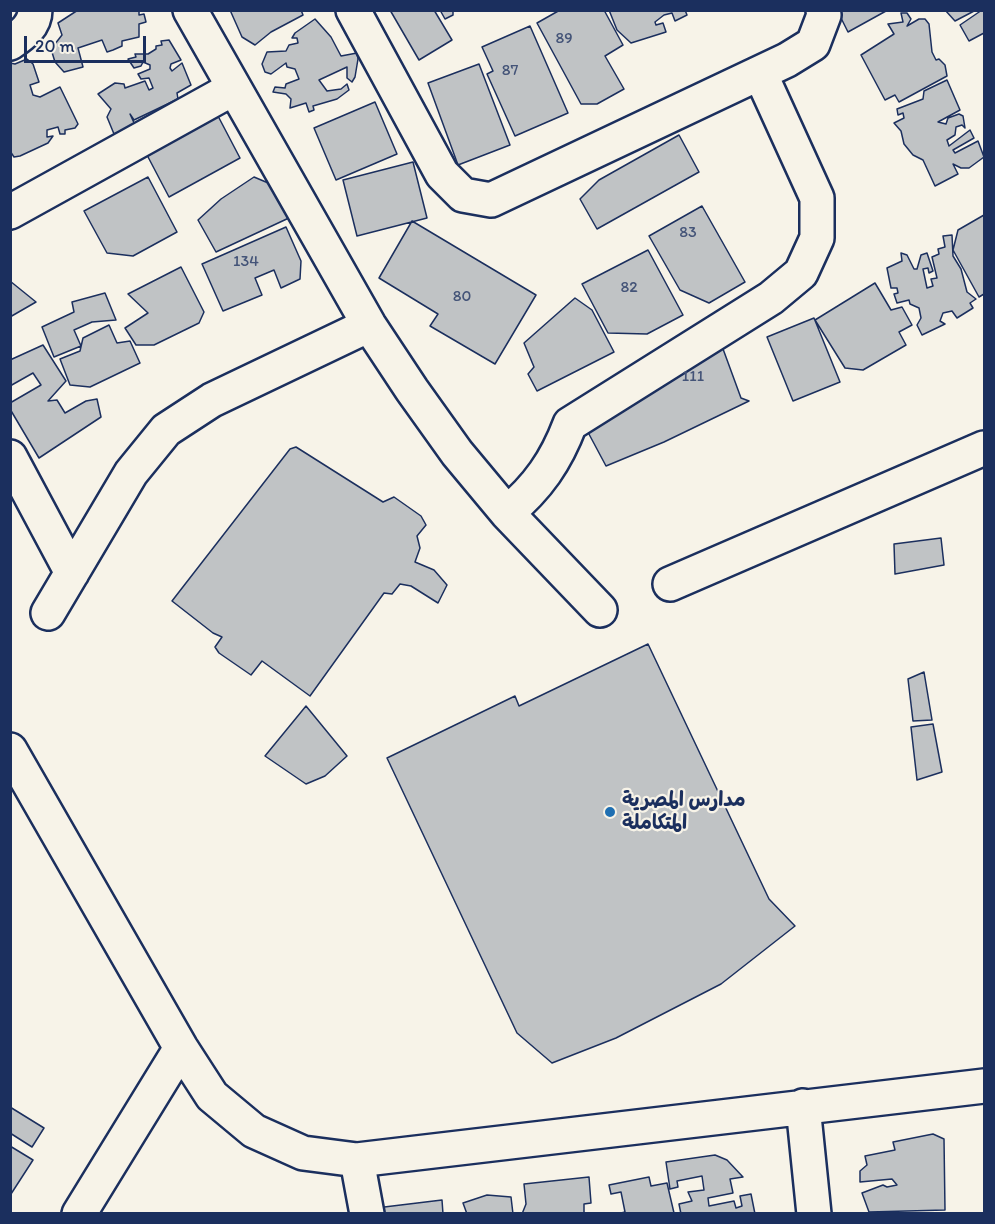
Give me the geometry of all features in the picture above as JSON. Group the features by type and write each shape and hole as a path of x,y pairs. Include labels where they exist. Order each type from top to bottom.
{"street":[{"path":"10,43 27,32 35,10"},
{"path":"190,10 369,325 438,426 507,513 600,609"},
{"path":"353,10 442,174 463,195 491,200 787,60 813,44 824,15 823,10"},
{"path":"507,513 530,493 547,472 561,449 570,424 771,298 801,273 817,238 817,198 760,73"},
{"path":"10,212 234,88"},
{"path":"48,613 131,474 165,430 212,400 369,325"},
{"path":"670,584 984,448"},
{"path":"10,457 72,573"},
{"path":"10,750 181,1048 212,1096 254,1131 303,1153 357,1160 984,1086"},
{"path":"79,1214 181,1048"},
{"path":"802,1106 814,1214"},
{"path":"357,1160 367,1214"}],"building":[{"path":"78,10 139,10 139,15 144,14 146,22 139,24 139,37 122,41 122,46 113,50 107,52 102,40 78,48 83,67 64,72 55,62 51,49 62,35 58,23"},
{"path":"230,10 301,10 303,15 271,32 255,45 242,37"},
{"path":"390,10 434,10 452,40 419,60"},
{"path":"440,10 453,10 453,15 445,19"},
{"path":"560,10 604,10 623,45 605,56 624,89 597,104 581,104 537,23"},
{"path":"609,10 685,10 687,15 675,21 672,13 664,15 655,22 656,25 663,23 666,32 631,43 617,30"},
{"path":"837,10 886,10 886,11 848,32"},
{"path":"945,10 976,10 955,21"},
{"path":"984,10 984,33 969,41 960,25"},
{"path":"901,13 907,13 911,19 907,26 919,19 925,19 929,24 932,52 936,60 939,59 945,65 947,76 899,102 895,95 885,100 861,55 894,34 888,24 903,22"},
{"path":"315,19 331,37 341,56 357,53 358,59 352,82 347,78 347,67 319,80 327,91 341,89 347,84 349,90 337,99 313,106 314,110 309,112 306,103 290,108 291,99 286,94 273,92 275,87 285,88 286,84 299,79 295,69 287,67 286,63 271,74 265,72 262,64 267,52 286,51 289,45 298,43 297,38 292,38 295,33"},
{"path":"530,26 568,113 515,136 487,74 493,71 482,47"},
{"path":"169,40 181,60 171,64 170,68 172,71 182,63 191,85 177,93 178,99 134,120 130,114 135,125 114,134 107,117 111,109 98,94 115,83 124,84 125,88 145,81 149,90 153,88 149,78 141,79 138,74 150,69 150,65 143,62 141,66 134,68 128,59 136,57 135,54 148,54 156,49 156,46 162,45 161,41"},
{"path":"27,59 33,64 39,82 30,85 33,95 40,97 60,87 78,124 75,128 65,130 65,134 60,134 58,127 47,130 47,137 53,136 48,143 14,157 10,151 10,63 15,64"},
{"path":"479,64 510,145 458,165 428,83"},
{"path":"947,80 960,110 938,122 946,124 948,118 959,114 963,116 965,128 962,125 956,127 955,135 947,140 949,146 970,130 974,138 953,150 955,153 978,141 984,157 969,168 961,168 953,164 958,174 935,186 923,160 913,155 904,144 901,131 894,123 904,118 903,113 898,115 897,109 923,99 924,91"},
{"path":"375,102 397,154 336,180 314,128"},
{"path":"218,116 240,158 169,197 147,155"},
{"path":"679,135 699,172 597,229 580,199 599,180"},
{"path":"413,162 427,218 357,236 343,180"},
{"path":"148,177 177,232 133,256 107,253 84,211"},
{"path":"254,177 273,185 291,217 216,252 198,220 221,199"},
{"path":"702,206 745,282 709,303 680,290 649,236"},
{"path":"984,215 984,294 979,297 953,250 958,230"},
{"path":"412,221 536,295 495,364 430,326 438,314 379,278"},
{"path":"286,227 301,261 300,279 281,288 274,270 255,278 262,295 223,311 202,264"},
{"path":"952,235 953,256 961,269 967,292 976,299 970,303 973,308 957,318 952,311 943,313 940,321 945,324 922,335 917,325 921,318 919,308 910,304 909,300 897,303 894,294 898,293 897,288 891,288 887,268 902,261 901,253 907,255 914,269 917,269 921,255 927,253 933,271 929,273 928,268 923,269 927,288 933,286 931,279 937,278 932,257 939,254 938,249 945,247 943,236"},
{"path":"648,250 683,315 647,334 608,333 582,284"},
{"path":"181,267 204,312 199,323 154,345 136,345 125,328 148,313 128,294"},
{"path":"10,281 36,302 10,317"},
{"path":"875,283 891,310 902,307 912,325 899,332 906,345 863,370 845,368 815,320"},
{"path":"105,293 116,320 92,322 74,330 81,346 54,357 42,327 74,312 72,302"},
{"path":"575,298 592,310 614,352 537,391 528,374 534,367 524,343"},
{"path":"814,318 840,382 793,401 767,337"},
{"path":"109,325 117,343 130,341 140,363 90,387 70,385 60,359 80,351 83,338"},
{"path":"719,338 741,398 749,401 664,442 606,466 582,421"},
{"path":"43,345 66,381 48,401 57,400 65,413 86,401 97,399 101,417 39,458 10,409 10,403 41,385 33,373 10,386 10,360"},
{"path":"296,447 383,502 394,497 421,516 426,525 417,536 420,548 415,562 434,570 447,585 438,603 411,586 400,584 392,594 384,593 310,696 262,661 251,675 219,653 215,647 222,637 213,633 172,601 290,449"},
{"path":"941,538 944,565 895,574 894,544"},
{"path":"648,644 769,899 795,926 721,984 616,1038 552,1063 517,1033 387,758 515,696 519,706"},
{"path":"924,672 932,720 913,721 908,679"},
{"path":"306,706 347,756 325,776 306,784 265,756"},
{"path":"933,724 942,772 917,780 911,727"},
{"path":"10,1107 44,1128 32,1147 10,1133"},
{"path":"933,1134 944,1139 945,1210 869,1212 862,1193 883,1185 887,1187 897,1185 892,1179 860,1182 860,1171 867,1165 865,1156 895,1150 893,1142"},
{"path":"10,1146 33,1160 11,1194 10,1194"},
{"path":"715,1155 727,1160 743,1177 730,1179 733,1193 708,1198 709,1206 734,1201 736,1208 742,1206 740,1196 751,1194 755,1214 681,1214 679,1204 692,1201 688,1192 704,1190 702,1176 677,1181 678,1187 670,1189 666,1162"},
{"path":"589,1177 591,1203 584,1204 584,1214 522,1214 526,1204 524,1184"},
{"path":"649,1177 651,1186 667,1183 674,1213 617,1214 625,1212 621,1192 611,1194 609,1185"},
{"path":"487,1195 511,1197 513,1214 467,1214 463,1203"},
{"path":"442,1200 443,1214 377,1214 376,1208"}],"place":[{"name":"مدارس المصرية المتكاملة","path":"610,812"}]}
